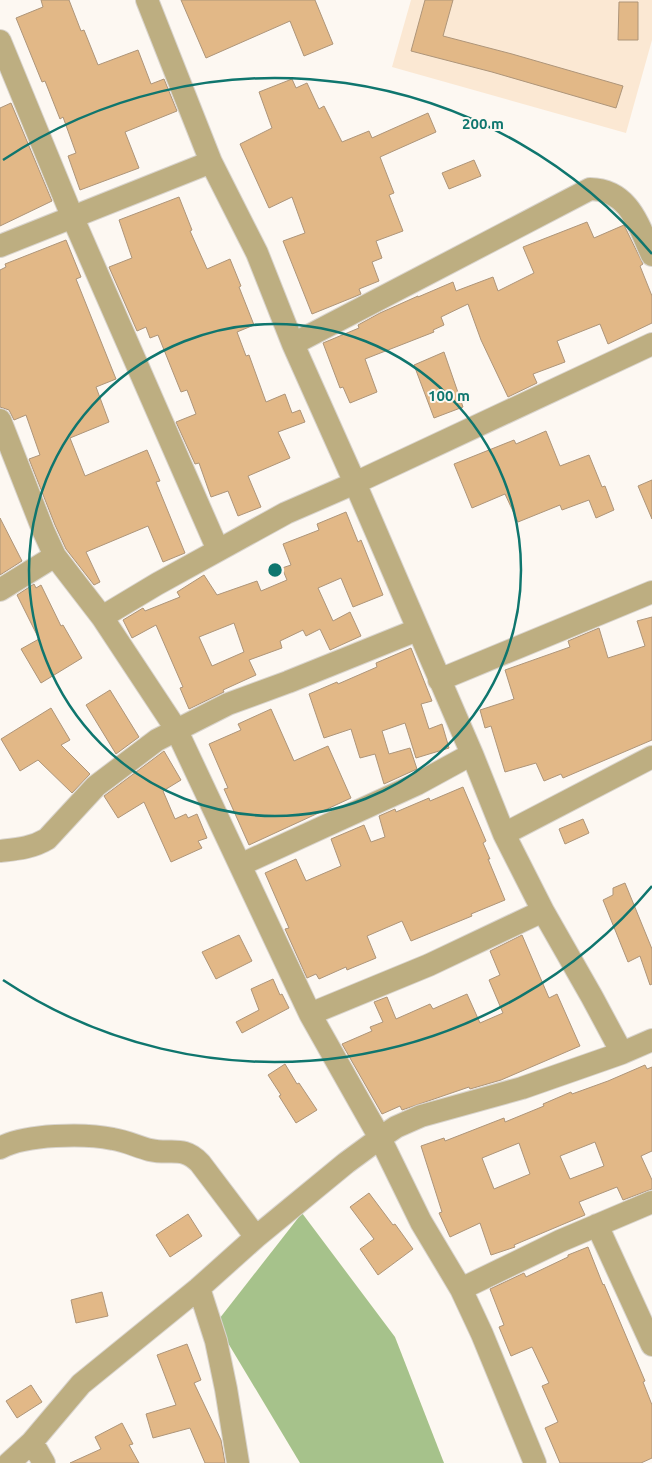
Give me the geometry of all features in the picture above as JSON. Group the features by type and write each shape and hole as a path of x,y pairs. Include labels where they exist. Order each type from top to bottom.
{"street":[{"path":"147,0 211,162 257,253 293,344 472,754 504,834 543,911 622,1053"},
{"path":"0,41 72,216 218,550"},
{"path":"0,246 211,162"},
{"path":"293,344 590,189 602,189 614,194 630,209 652,255"},
{"path":"102,617 157,584 286,513 355,483 652,344"},
{"path":"0,420 55,556 102,617 176,729 310,1014 380,1138 421,1222 460,1289 482,1334 535,1463"},
{"path":"0,590 55,556"},
{"path":"439,680 652,592"},
{"path":"0,851 25,848 39,844 47,839 96,786 135,755 176,729 228,704 418,630"},
{"path":"240,865 417,784 472,754"},
{"path":"504,834 652,756"},
{"path":"310,1014 429,965 543,911"},
{"path":"9,1463 32,1442 81,1384 200,1288 256,1237 346,1162 380,1138 421,1116 522,1088 622,1053 652,1040"},
{"path":"0,1148 11,1142 27,1138 89,1135 115,1139 151,1151 185,1152 194,1156 200,1163 256,1237"},
{"path":"460,1289 517,1261 652,1202"},
{"path":"597,1226 652,1345"},
{"path":"200,1288 216,1341 238,1463"},
{"path":"32,1442 44,1463"}],"shaded area":[{"path":"411,0 652,0 652,40 626,133 392,67"}],"green space":[{"path":"302,1213 395,1337 444,1463 300,1463 216,1323"}],"building":[{"path":"41,0 69,0 81,31 84,30 98,65 138,50 151,84 164,79 177,111 125,132 139,168 80,190 68,156 76,153 63,117 60,119 45,81 42,82 16,18 43,7"},
{"path":"181,0 315,0 333,44 304,56 290,21 206,58"},
{"path":"425,0 453,0 443,36 623,86 616,108 411,51"},
{"path":"619,2 638,2 638,40 618,40"},
{"path":"292,79 296,88 307,83 319,109 324,106 342,142 369,131 372,138 428,113 436,132 380,157 394,193 389,195 403,231 376,241 382,258 372,262 379,281 359,289 361,294 312,314 283,241 305,233 292,197 269,208 240,144 272,128 259,92"},
{"path":"11,103 52,201 0,226 0,108"},
{"path":"474,160 481,176 449,189 442,173"},
{"path":"179,197 192,230 190,231 207,269 230,259 254,325 237,332 246,356 249,355 266,402 285,394 292,413 300,410 305,422 278,432 290,458 248,476 261,507 238,516 228,491 211,497 199,463 195,464 176,422 196,414 187,390 181,392 158,335 150,338 146,327 137,331 109,267 132,258 119,220"},
{"path":"587,222 594,238 624,225 643,264 640,266 652,296 652,323 608,344 600,324 557,341 565,362 533,374 537,383 508,397 481,340 468,304 441,317 444,325 433,330 434,332 365,359 377,392 350,403 343,387 340,388 323,343 359,328 358,325 380,313 453,282 456,291 493,277 498,291 534,273 523,247"},
{"path":"66,240 81,277 76,279 116,379 96,387 109,422 70,438 85,476 147,450 160,481 156,482 185,553 163,562 148,526 86,552 100,582 94,585 66,549 55,525 29,459 40,455 26,415 14,420 9,410 0,407 0,270 6,267 5,264"},
{"path":"444,352 463,407 434,418 414,365"},
{"path":"546,431 560,466 589,455 602,487 605,486 614,510 596,518 589,500 562,510 560,505 518,522 505,494 472,508 454,464 514,440 516,444"},
{"path":"652,480 652,519 638,486"},
{"path":"346,512 358,542 361,540 383,595 353,607 341,578 318,588 333,621 350,612 361,636 330,650 320,629 306,636 303,630 280,641 282,648 249,660 256,675 223,690 224,692 189,709 180,688 183,687 156,625 132,638 123,620 143,608 145,611 180,597 177,592 204,575 217,595 257,581 261,591 287,580 282,568 291,565 283,544 319,530 317,524","holes":["234,623 244,652 212,666 199,637"]},
{"path":"0,518 22,561 0,575"},
{"path":"34,584 36,588 41,585 61,626 63,625 82,658 41,683 21,649 39,639 17,595"},
{"path":"652,617 652,740 563,778 561,774 544,781 536,763 505,772 491,726 485,728 480,710 514,699 505,670 570,647 568,641 599,628 608,658 645,646 637,621"},
{"path":"411,648 432,701 421,704 429,729 442,724 449,748 416,758 405,723 382,731 389,754 410,748 417,769 384,784 375,754 360,758 351,729 324,738 309,694 377,667 376,663"},
{"path":"110,690 139,737 116,754 86,705"},
{"path":"51,708 70,740 61,745 90,774 72,793 38,760 20,771 1,739"},
{"path":"271,709 294,761 328,746 351,798 249,845 224,789 228,788 209,744 241,730 238,724"},
{"path":"164,751 181,780 163,791 175,819 186,814 188,818 197,814 207,838 198,841 202,848 171,862 144,802 118,818 104,796"},
{"path":"463,787 486,841 483,843 490,859 488,859 505,900 411,941 402,921 367,936 376,958 347,970 346,967 319,979 316,974 307,978 285,929 289,928 265,873 296,859 306,881 341,866 331,839 364,825 371,842 385,837 379,816 395,809 396,812 429,798 430,801"},
{"path":"583,819 589,833 565,844 559,829"},
{"path":"625,883 652,949 652,984 650,985 640,956 628,962 603,900 613,895 613,888"},
{"path":"239,935 252,961 216,979 202,952"},
{"path":"522,935 549,998 557,994 580,1046 501,1080 470,1089 469,1087 402,1110 400,1106 382,1114 342,1044 372,1031 370,1027 383,1022 374,1002 387,997 396,1019 430,1004 433,1009 467,994 480,1023 503,1013 489,980 500,975 490,951"},
{"path":"273,979 280,995 282,994 289,1008 242,1033 236,1022 259,1010 251,989"},
{"path":"285,1064 297,1084 299,1083 317,1110 296,1123 268,1075"},
{"path":"645,1065 647,1069 652,1067 652,1151 641,1156 652,1180 652,1189 623,1200 617,1187 579,1202 585,1215 514,1245 515,1247 491,1255 480,1223 450,1237 439,1213 442,1212 421,1146 444,1138 445,1141 504,1118 505,1122 544,1106 543,1104 571,1092 572,1094","holes":["595,1142 604,1166 570,1179 560,1156","519,1143 530,1174 494,1189 482,1158"]},
{"path":"369,1193 413,1249 378,1275 360,1249 374,1239 350,1207"},
{"path":"188,1214 202,1236 170,1257 156,1235"},
{"path":"588,1247 645,1381 643,1382 652,1405 652,1458 641,1463 560,1463 545,1428 558,1422 542,1386 549,1383 532,1347 511,1356 499,1327 504,1325 490,1289 524,1273 526,1277 568,1257 568,1255"},
{"path":"102,1292 108,1316 76,1323 71,1300"},
{"path":"187,1344 201,1380 194,1383 221,1440 225,1463 205,1463 190,1428 153,1438 146,1414 176,1405 157,1355"},
{"path":"31,1385 42,1402 17,1418 6,1401"},
{"path":"122,1423 133,1444 129,1445 139,1463 70,1463 101,1449 95,1437"}]}
